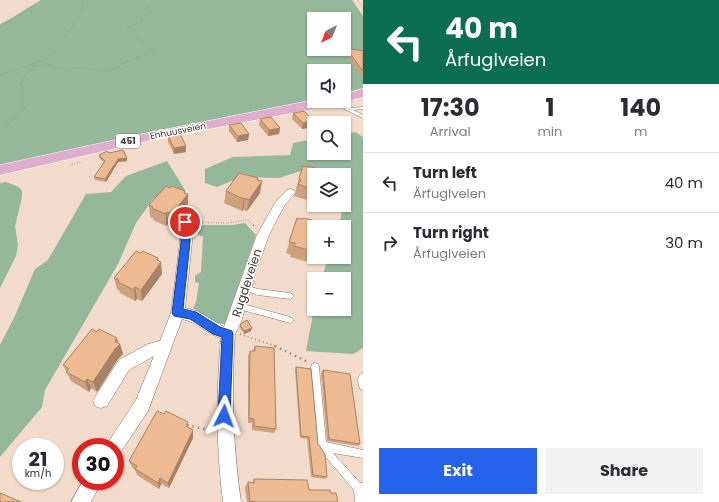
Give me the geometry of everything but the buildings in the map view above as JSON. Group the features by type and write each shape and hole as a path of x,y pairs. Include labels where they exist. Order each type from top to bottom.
{"main road":[{"path":"351,101 363,93"},
{"name":"Enhuusveien","path":"0,170 57,161 147,137 307,106"}],"street":[{"name":"Rugdeveien","path":"232,502 225,434 228,332 239,306 262,234 283,198 291,192"},
{"path":"120,438 142,405 178,313 186,242 185,222"},
{"path":"178,313 192,315 217,331 228,332"},
{"path":"101,400 124,365 153,349 165,346"},
{"path":"80,502 87,490"}],"lane":[{"path":"351,105 363,108"},
{"path":"351,108 363,117"},
{"path":"245,288 258,292 290,296"},
{"path":"239,306 290,320"},
{"path":"315,367 322,446 360,488 360,502"},
{"path":"363,377 363,386"},
{"path":"322,446 363,454"}],"path":[{"path":"0,75 39,63 49,57 54,52 61,39 80,17 84,8 81,3 83,0"},
{"path":"357,0 363,7"},
{"path":"0,27 37,3"},
{"path":"36,66 48,65 60,69 83,68 102,71 120,66 123,63 146,54 154,49 128,32 128,27 140,22 142,16 150,12 147,5"},
{"path":"0,130 14,120 24,108 21,98 23,89 21,84 26,75 39,63"},
{"path":"185,222 227,223 248,220 262,234"},
{"path":"228,332 283,349 307,361 315,367"},
{"path":"183,424 225,434"}],"green space":[{"path":"41,0 352,0 363,16 363,91 351,95 351,64 307,64 307,102 0,165 0,24"},
{"path":"355,132 363,137 363,348 353,354 306,351 313,316 351,316 351,272 324,272 326,264 351,264 351,220 340,220 342,212 351,212 351,168 307,168 307,171 304,170 279,178 241,177 217,187 205,183 205,169 233,157 290,155 293,143 307,140 307,160 351,160 351,133"},
{"path":"167,161 185,190 153,199 136,223 118,264 45,390 42,407 16,438 12,438 12,443 0,457 0,345 14,318 35,269 48,260 86,194 111,192 126,176"},
{"path":"6,182 19,187 22,191 22,197 15,226 18,245 16,256 0,288 0,183"},
{"path":"245,223 256,235 225,324 216,323 204,317 193,308 196,302 199,283 195,282 195,276 201,272 203,237 192,230 193,225 232,225"}],"route":[{"path":"185,222 186,242 178,313 192,315 217,331 228,334 226,349 224,416"}]}
